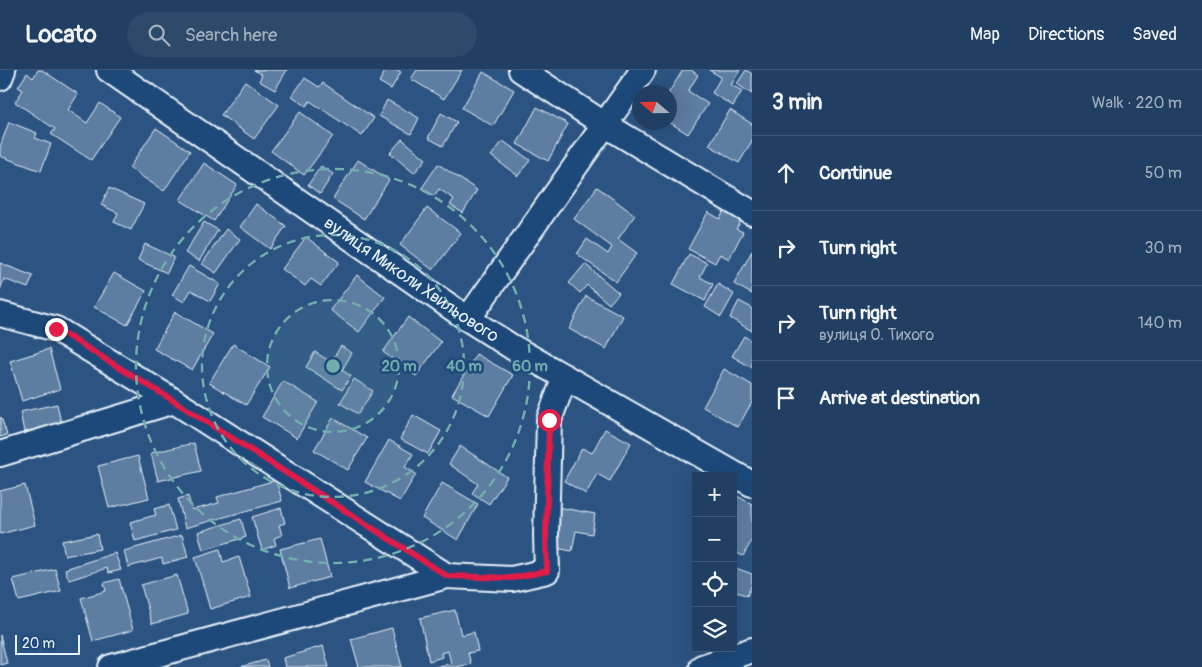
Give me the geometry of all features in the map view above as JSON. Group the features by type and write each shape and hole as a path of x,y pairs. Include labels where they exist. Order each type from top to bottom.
{"street":[{"path":"0,78 3,70"},
{"name":"вулиця Миколи Хвильового","path":"109,70 468,319 512,347 752,484"},
{"path":"521,70 604,124 752,213"},
{"path":"468,319 643,70"},
{"path":"0,314 56,329 174,401 447,576"},
{"path":"111,667 447,576 512,578 547,571 549,420 565,377"},
{"path":"0,454 174,401"},
{"path":"702,667 752,650"}],"building":[{"path":"38,70 42,70 78,94 68,110 87,123 100,103 120,117 91,160 51,134 55,129 15,102 23,90 18,87 27,73 33,78"},
{"path":"254,70 287,70 275,90 259,81 262,75"},
{"path":"386,70 401,72 391,89 379,82"},
{"path":"417,70 462,70 444,99 411,79"},
{"path":"683,70 691,70 698,75 688,91 708,104 688,134 677,127 677,85 673,85"},
{"path":"709,70 740,70 731,85 742,91 733,106 712,93 721,77"},
{"path":"746,70 752,74 752,94 737,84"},
{"path":"483,72 514,90 493,126 462,108"},
{"path":"305,78 319,87 323,83 374,118 362,136 310,101 306,106 292,96"},
{"path":"245,81 279,105 254,139 221,115"},
{"path":"387,100 419,118 411,134 379,116"},
{"path":"537,107 568,124 548,161 517,144"},
{"path":"730,110 752,124 752,141 739,163 709,145"},
{"path":"300,112 333,136 304,175 271,151"},
{"path":"441,113 457,122 443,146 428,138"},
{"path":"9,122 37,133 35,138 51,144 41,171 0,156 0,147"},
{"path":"156,128 190,151 164,191 129,168"},
{"path":"402,139 426,159 414,173 390,153"},
{"path":"503,141 530,160 518,176 491,156"},
{"path":"358,160 389,180 364,219 333,199"},
{"path":"204,163 237,185 214,221 180,200"},
{"path":"438,164 477,190 463,213 450,205 454,199 439,189 434,196 422,188"},
{"path":"321,166 333,174 320,194 308,185"},
{"path":"597,187 635,215 618,239 637,253 616,282 577,254 587,239 608,254 612,247 574,219"},
{"path":"109,188 144,204 131,230 114,222 118,213 101,205"},
{"path":"256,204 286,226 270,249 240,227"},
{"path":"427,208 461,233 433,270 400,245"},
{"path":"724,211 741,221 736,229 743,232 729,259 720,254 715,263 688,249 708,212 720,219"},
{"path":"204,222 218,230 199,261 185,253"},
{"path":"226,229 240,239 216,273 202,264"},
{"path":"306,237 339,262 321,286 311,279 305,286 282,269"},
{"path":"145,244 174,257 167,273 138,260"},
{"path":"752,251 752,294 734,284"},
{"path":"689,254 707,263 700,277 713,284 705,301 673,284"},
{"path":"0,263 33,276 28,288 4,279 0,290"},
{"path":"585,264 619,293 609,304 587,285 580,293 569,283"},
{"path":"189,266 220,284 210,301 191,290 184,302 172,295"},
{"path":"114,273 146,291 127,325 94,307"},
{"path":"357,275 385,297 359,332 330,310"},
{"path":"718,284 734,294 721,317 705,307"},
{"path":"586,296 623,316 606,349 569,329"},
{"path":"739,301 752,308 752,331 730,318"},
{"path":"175,312 213,334 192,370 154,349"},
{"path":"408,317 441,342 416,376 383,352"},
{"path":"744,336 752,341 752,368 732,356"},
{"path":"233,344 270,367 246,405 209,383"},
{"path":"341,346 352,353 342,370 351,376 342,390 306,367 315,352 331,362"},
{"path":"49,349 60,389 22,401 10,361"},
{"path":"476,354 513,375 489,416 452,395"},
{"path":"724,369 752,385 752,402 738,427 703,407"},
{"path":"354,379 373,391 358,414 340,403"},
{"path":"283,381 318,402 297,438 262,417"},
{"path":"57,404 61,423 24,432 20,412"},
{"path":"413,415 441,431 428,454 400,439"},
{"path":"0,418 7,435 0,437"},
{"path":"333,418 367,438 348,470 314,450"},
{"path":"605,429 631,443 610,481 597,474 586,494 564,481 582,448 592,453"},
{"path":"389,440 413,454 405,467 416,474 400,501 365,482"},
{"path":"194,443 201,471 158,481 151,453"},
{"path":"460,446 507,477 489,504 472,493 478,484 449,464"},
{"path":"138,456 149,498 109,508 98,466"},
{"path":"276,480 282,501 185,528 178,499 188,496 192,510 219,503 217,497"},
{"path":"442,483 478,504 458,540 422,518"},
{"path":"25,485 35,525 0,534 0,491"},
{"path":"737,496 752,504 752,540 743,556 737,553"},
{"path":"169,505 176,530 135,541 130,522 156,515 154,509"},
{"path":"557,507 595,514 592,534 576,531 572,551 550,547"},
{"path":"281,508 285,523 279,525 282,535 274,538 276,545 262,550 252,517"},
{"path":"241,519 246,537 203,550 198,532"},
{"path":"97,534 100,549 65,556 62,541"},
{"path":"182,535 188,557 163,564 162,558 128,567 124,551"},
{"path":"320,539 330,577 290,588 280,549"},
{"path":"220,549 223,562 239,557 251,597 210,609 195,557"},
{"path":"115,553 121,570 108,573 107,568 69,580 65,569"},
{"path":"737,568 752,574 752,584 747,596 737,592"},
{"path":"55,569 61,591 19,601 13,579"},
{"path":"177,575 188,614 152,624 141,585"},
{"path":"119,579 133,630 93,641 81,598 106,591 104,583"},
{"path":"455,610 461,635 474,632 478,651 468,653 471,664 456,667 435,667 451,663 448,651 441,653 442,657 429,661 420,618"},
{"path":"392,628 402,667 359,667 351,639"},
{"path":"0,635 7,663 0,665"},
{"path":"323,646 329,667 285,667 283,658"},
{"path":"266,660 268,667 240,667"}],"route":[{"path":"56,329 174,401 447,576 512,578 547,571 549,420"}]}
